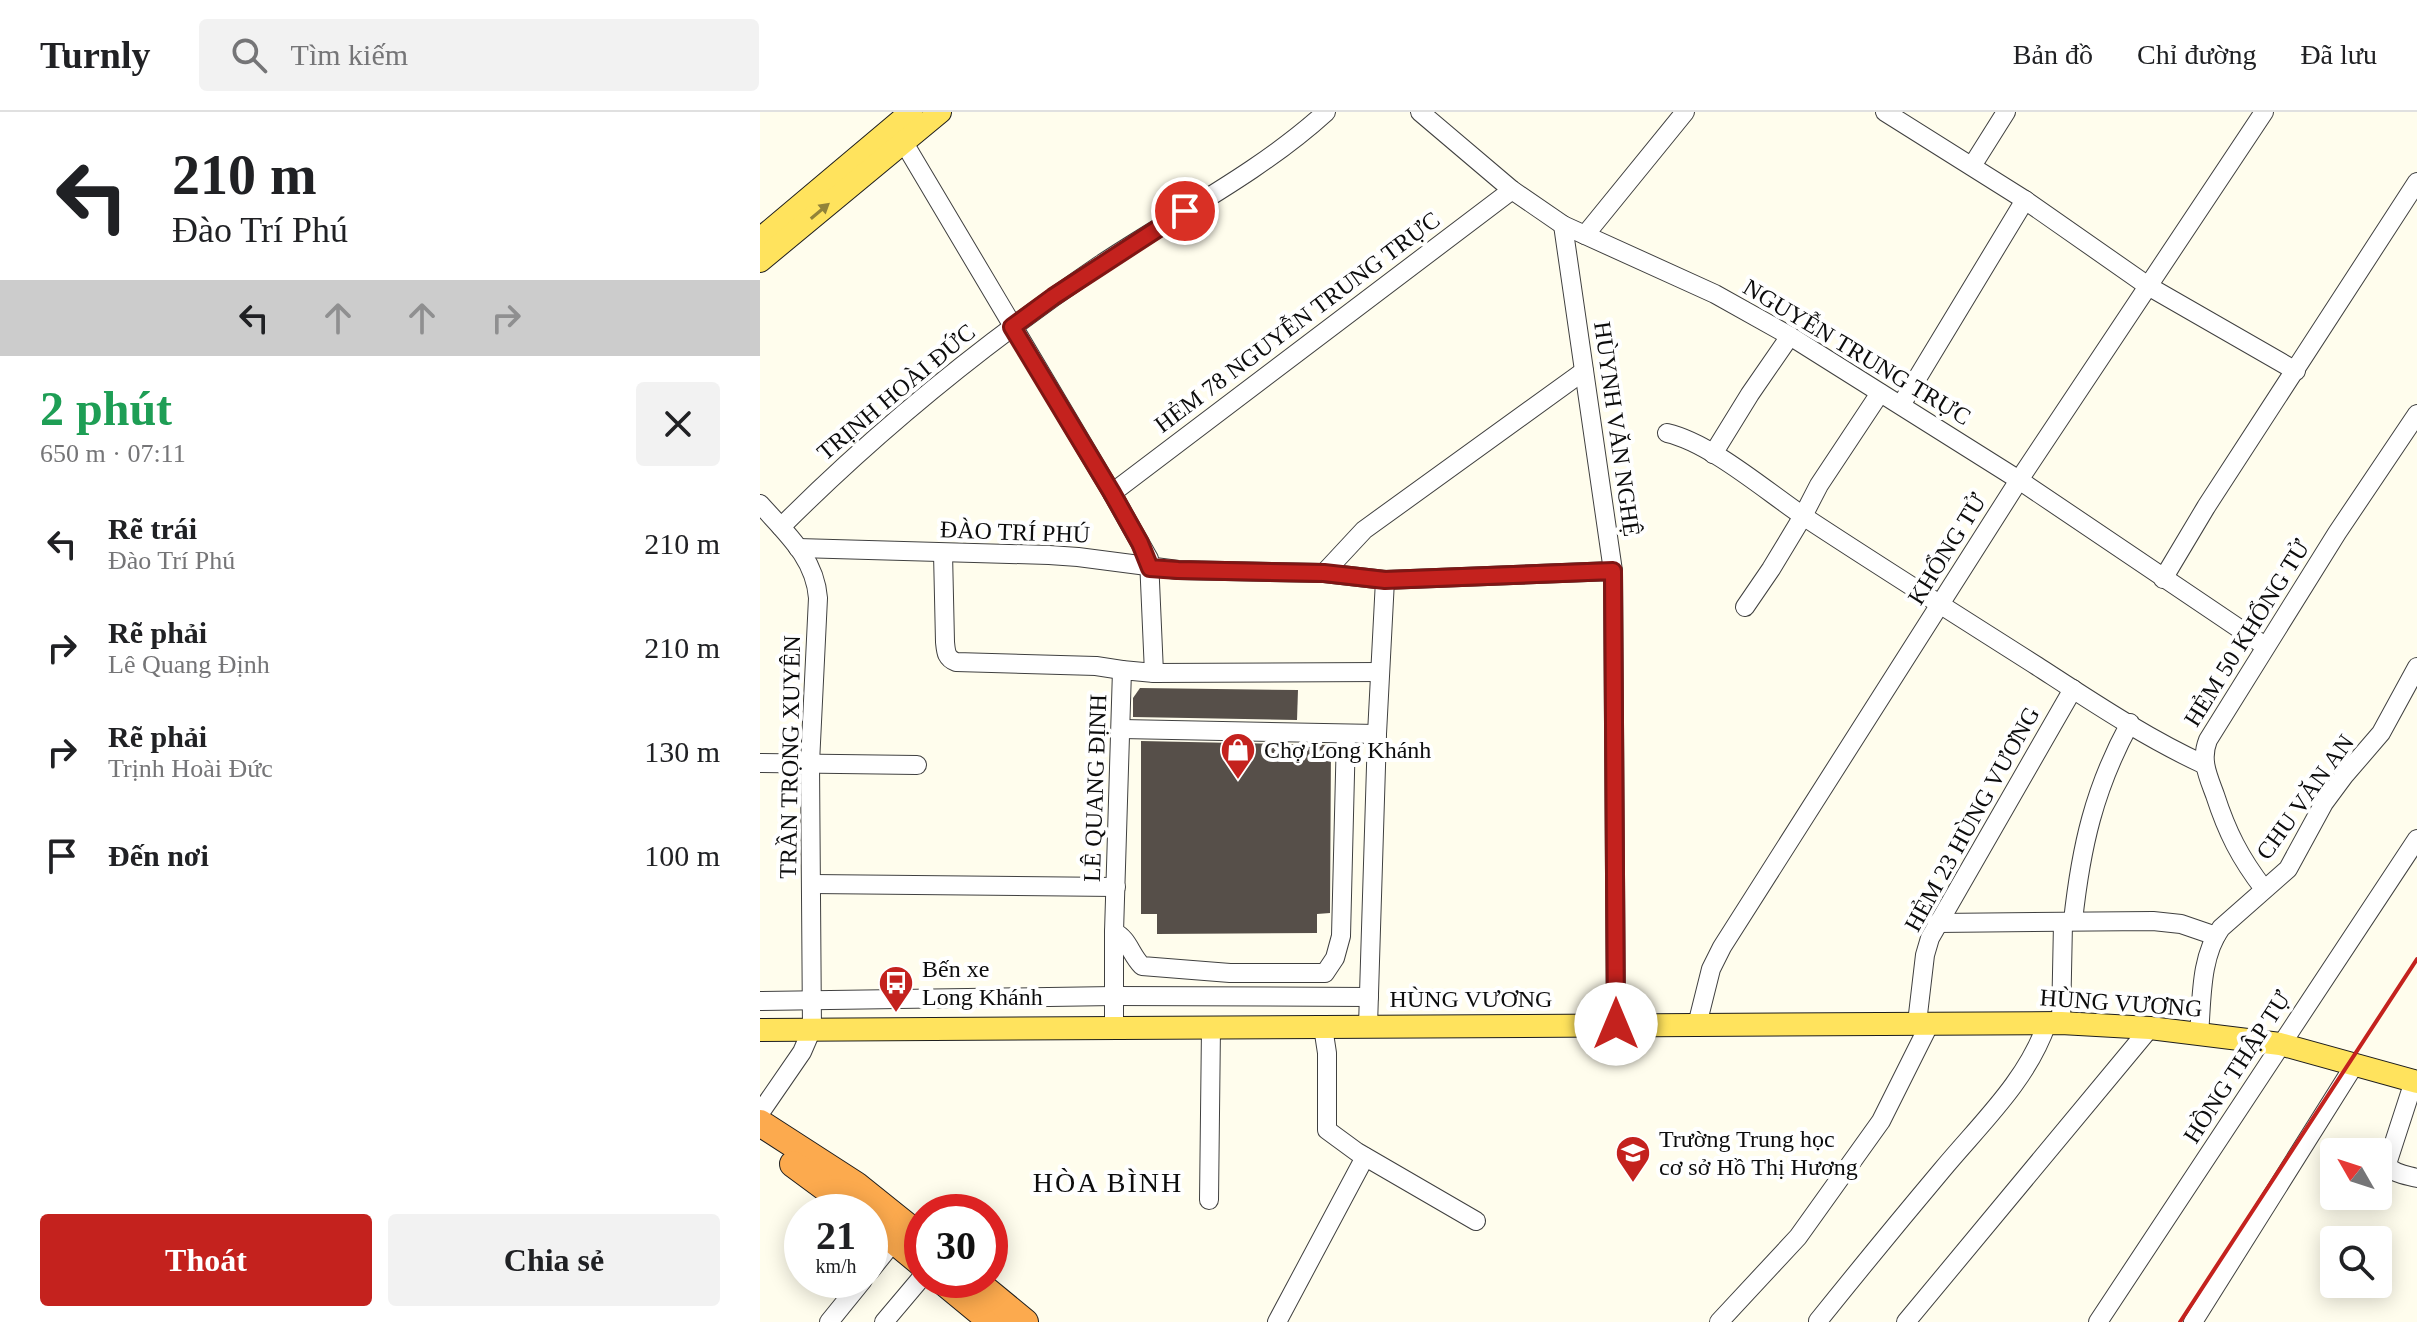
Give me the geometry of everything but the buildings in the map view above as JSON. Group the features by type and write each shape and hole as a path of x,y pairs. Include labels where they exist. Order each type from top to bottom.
{"highway":[{"path":"760,1123 856,1185 904,1224"},
{"path":"760,1143 834,1194"},
{"path":"888,1236 904,1249"},
{"path":"963,1298 992,1322"},
{"path":"996,1298 1025,1322"}],"main road":[{"path":"760,239 903,126 940,112"},
{"path":"760,261 903,126"},
{"name":"HÙNG VƯƠNG","path":"760,1030 2054,1023 2150,1028 2280,1044 2415,1081"}],"street":[{"name":"TRỊNH HOÀI ĐỨC","path":"781,527 866,446 1012,327 1107,260 1289,144 1326,112"},
{"name":"NGUYỄN TRUNG TRỰC","path":"1420,112 1442,119 1512,190 1563,225 1715,294 1790,336 2019,480 2265,646"},
{"path":"1585,235 1685,112"},
{"path":"1972,166 2006,112"},
{"name":"KHỔNG TỬ","path":"1697,1025 1711,969 1722,947 2019,480 2264,112"},
{"path":"1892,114 2025,200 2148,286 2296,371"},
{"path":"903,126 1012,327 1140,543 1150,568 1154,673"},
{"path":"2163,579 2206,507 2417,182"},
{"name":"HẺM 78 NGUYỄN TRUNG TRỰC","path":"1112,493 1512,190"},
{"path":"1901,405 2025,200"},
{"name":"HÙYNH VĂN NGHỆ","path":"1563,225 1613,571 1616,1024"},
{"path":"1713,454 1790,336"},
{"path":"1324,573 1364,530 1584,371"},
{"path":"1745,607 1771,569 1819,485 1880,393"},
{"name":"HẺM 50 KHỔNG TỬ","path":"2264,889 2232,843 2205,765 2204,751 2265,646 2417,414"},
{"path":"1667,433 1683,437 1713,454 1940,605 2073,689 2205,765"},
{"name":"TRẦN TRỌNG XUYÊN","path":"760,504 798,548 814,573 818,598 810,763 812,1029"},
{"name":"ĐÀO TRÍ PHÚ","path":"798,548 1078,557 1150,568 1324,573 1385,580 1613,571"},
{"path":"943,553 945,642 950,659 956,662 1096,666 1122,670"},
{"path":"1368,1026 1385,580"},
{"name":"CHU VĂN AN","path":"2199,1034 2206,970 2216,936 2221,928 2288,869 2324,803 2381,733 2417,667"},
{"name":"LÊ QUANG ĐỊNH","path":"1114,1028 1122,670 1154,673 1380,672"},
{"name":"HẺM 23 HÙNG VƯƠNG","path":"1719,1322 1798,1237 1881,1121 1924,1023 1925,955 1937,923 2073,689"},
{"path":"1818,1321 2009,1093 2054,1023 2068,922 2092,813 2102,779 2130,723"},
{"path":"1122,729 1377,734"},
{"path":"1114,932 1125,939 1133,957 1142,966 1230,973 1325,973 1335,958 1341,936 1346,734"},
{"path":"760,763 917,765"},
{"name":"HỒNG THẬP TỰ","path":"2098,1322 2417,839"},
{"path":"812,884 1116,887"},
{"path":"1341,919 1371,918"},
{"path":"1937,923 2170,922 2216,936"},
{"path":"1209,1200 1219,1027 1229,996 1230,973"},
{"path":"760,1001 1114,996 1369,997"},
{"path":"1323,1027 1327,1053 1327,1130 1365,1157 1476,1221"},
{"path":"1906,1322 2150,1028"},
{"path":"760,1113 802,1052 812,1029"},
{"path":"2193,1322 2355,1064"},
{"path":"2415,1081 2387,1164 2396,1172 2417,1178"},
{"path":"1277,1322 1365,1157"},
{"path":"888,1248 894,1241"},
{"path":"829,1322 848,1298"},
{"path":"884,1322 904,1298"}],"railway":[{"path":"2180,1322 2417,959"}],"place":[{"name":"Chợ Long Khánh","path":"1238,781"},
{"name":"Bến xe Long Khánh","path":"896,1014"},
{"name":"Trường Trung học cơ sở Hồ Thị Hương","path":"1633,1184"}],"district":[{"name":"HÒA BÌNH","path":"1108,1182"}],"route":[{"path":"1185,211 1107,260 1012,327 1112,493 1149,559 1150,568 1324,573 1385,580 1613,571 1616,1024"}]}
